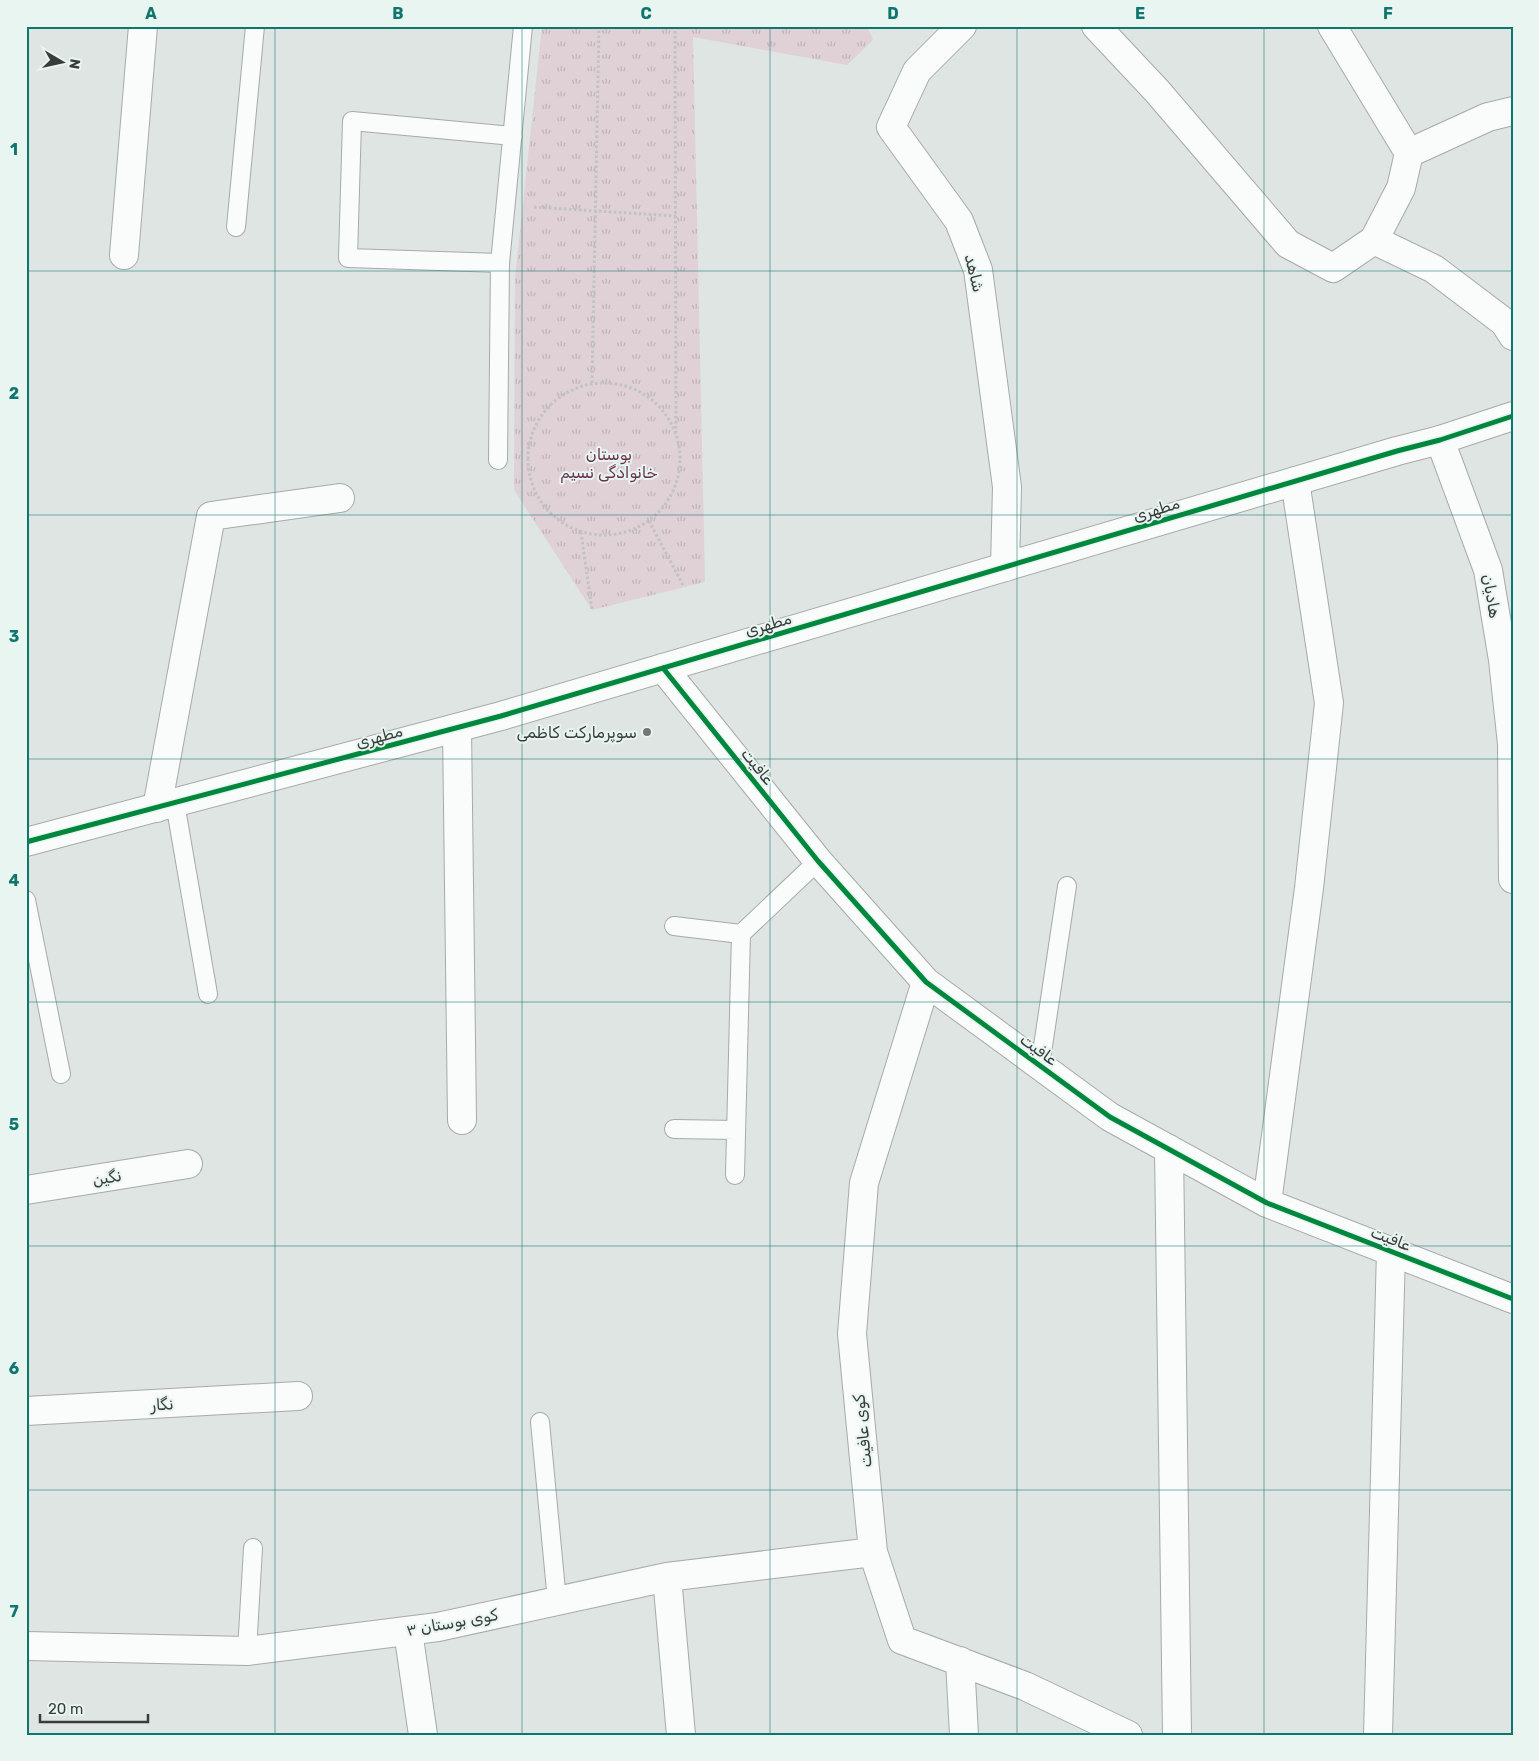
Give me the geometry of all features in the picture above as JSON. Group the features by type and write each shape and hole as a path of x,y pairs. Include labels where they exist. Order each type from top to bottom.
{"street":[{"path":"124,255 143,26"},
{"name":"شاهد","path":"962,26 917,71 892,128 959,221 978,270 1007,487 1005,567"},
{"path":"1096,26 1156,91 1288,244 1333,268 1374,240 1401,188 1409,153 1332,26"},
{"path":"1409,153 1488,117 1513,111"},
{"path":"1374,240 1434,269 1504,322 1513,336"},
{"name":"مطهری","path":"26,842 457,728 1440,440 1513,416"},
{"name":"هادیان","path":"1440,440 1488,570 1504,660 1512,744 1513,879"},
{"path":"1267,1203 1310,888 1329,703 1295,481"},
{"path":"166,805 211,516 340,498"},
{"name":"عافیت","path":"663,668 818,861 926,982 1110,1117 1267,1203 1513,1299"},
{"path":"457,728 462,1120"},
{"name":"کوی عافیت","path":"926,982 864,1183 852,1334 874,1552 902,1640 1025,1686 1128,1735"},
{"path":"1169,1149 1177,1735"},
{"name":"نگین","path":"26,1190 188,1164"},
{"path":"1378,1735 1391,1252"},
{"name":"نگار","path":"26,1411 298,1396"},
{"name":"کوی بوستان ۳","path":"26,1646 247,1651 438,1627 667,1577 874,1552"},
{"path":"667,1577 681,1735"},
{"path":"408,1631 423,1735"},
{"path":"960,1661 964,1735"}],"lane":[{"path":"236,227 255,26"},
{"path":"498,460 500,263 523,26"},
{"path":"500,263 348,258 352,121 512,136"},
{"path":"166,805 208,994"},
{"path":"734,1175 741,934 818,861"},
{"path":"1040,1066 1067,886"},
{"path":"26,900 61,1074"},
{"path":"674,926 741,934"},
{"path":"674,1129 736,1130"},
{"path":"540,1422 557,1601"},
{"path":"247,1651 253,1548"}],"path":[{"path":"592,383 599,26"},
{"path":"675,26 676,433 681,459 677,483 666,504 649,521 628,532 604,536 581,532 559,521 542,504 532,482 528,458 533,432 547,409 567,392 592,383 618,384 643,393 663,410 676,433"},
{"path":"506,206 676,216"},
{"path":"649,521 684,587"},
{"path":"581,532 592,610"}],"green space":[{"name":"بوستان خانوادگی نسیم","path":"542,26 867,26 873,40 847,65 693,37 705,582 592,610 514,490 515,278"}],"cycle path":[{"path":"26,842 501,716 1397,451 1440,440 1513,416"},
{"path":"663,668 818,861 926,982 1110,1117 1267,1203 1513,1299"}],"place":[{"name":"سوپرمارکت کاظمی","path":"647,732"}]}
